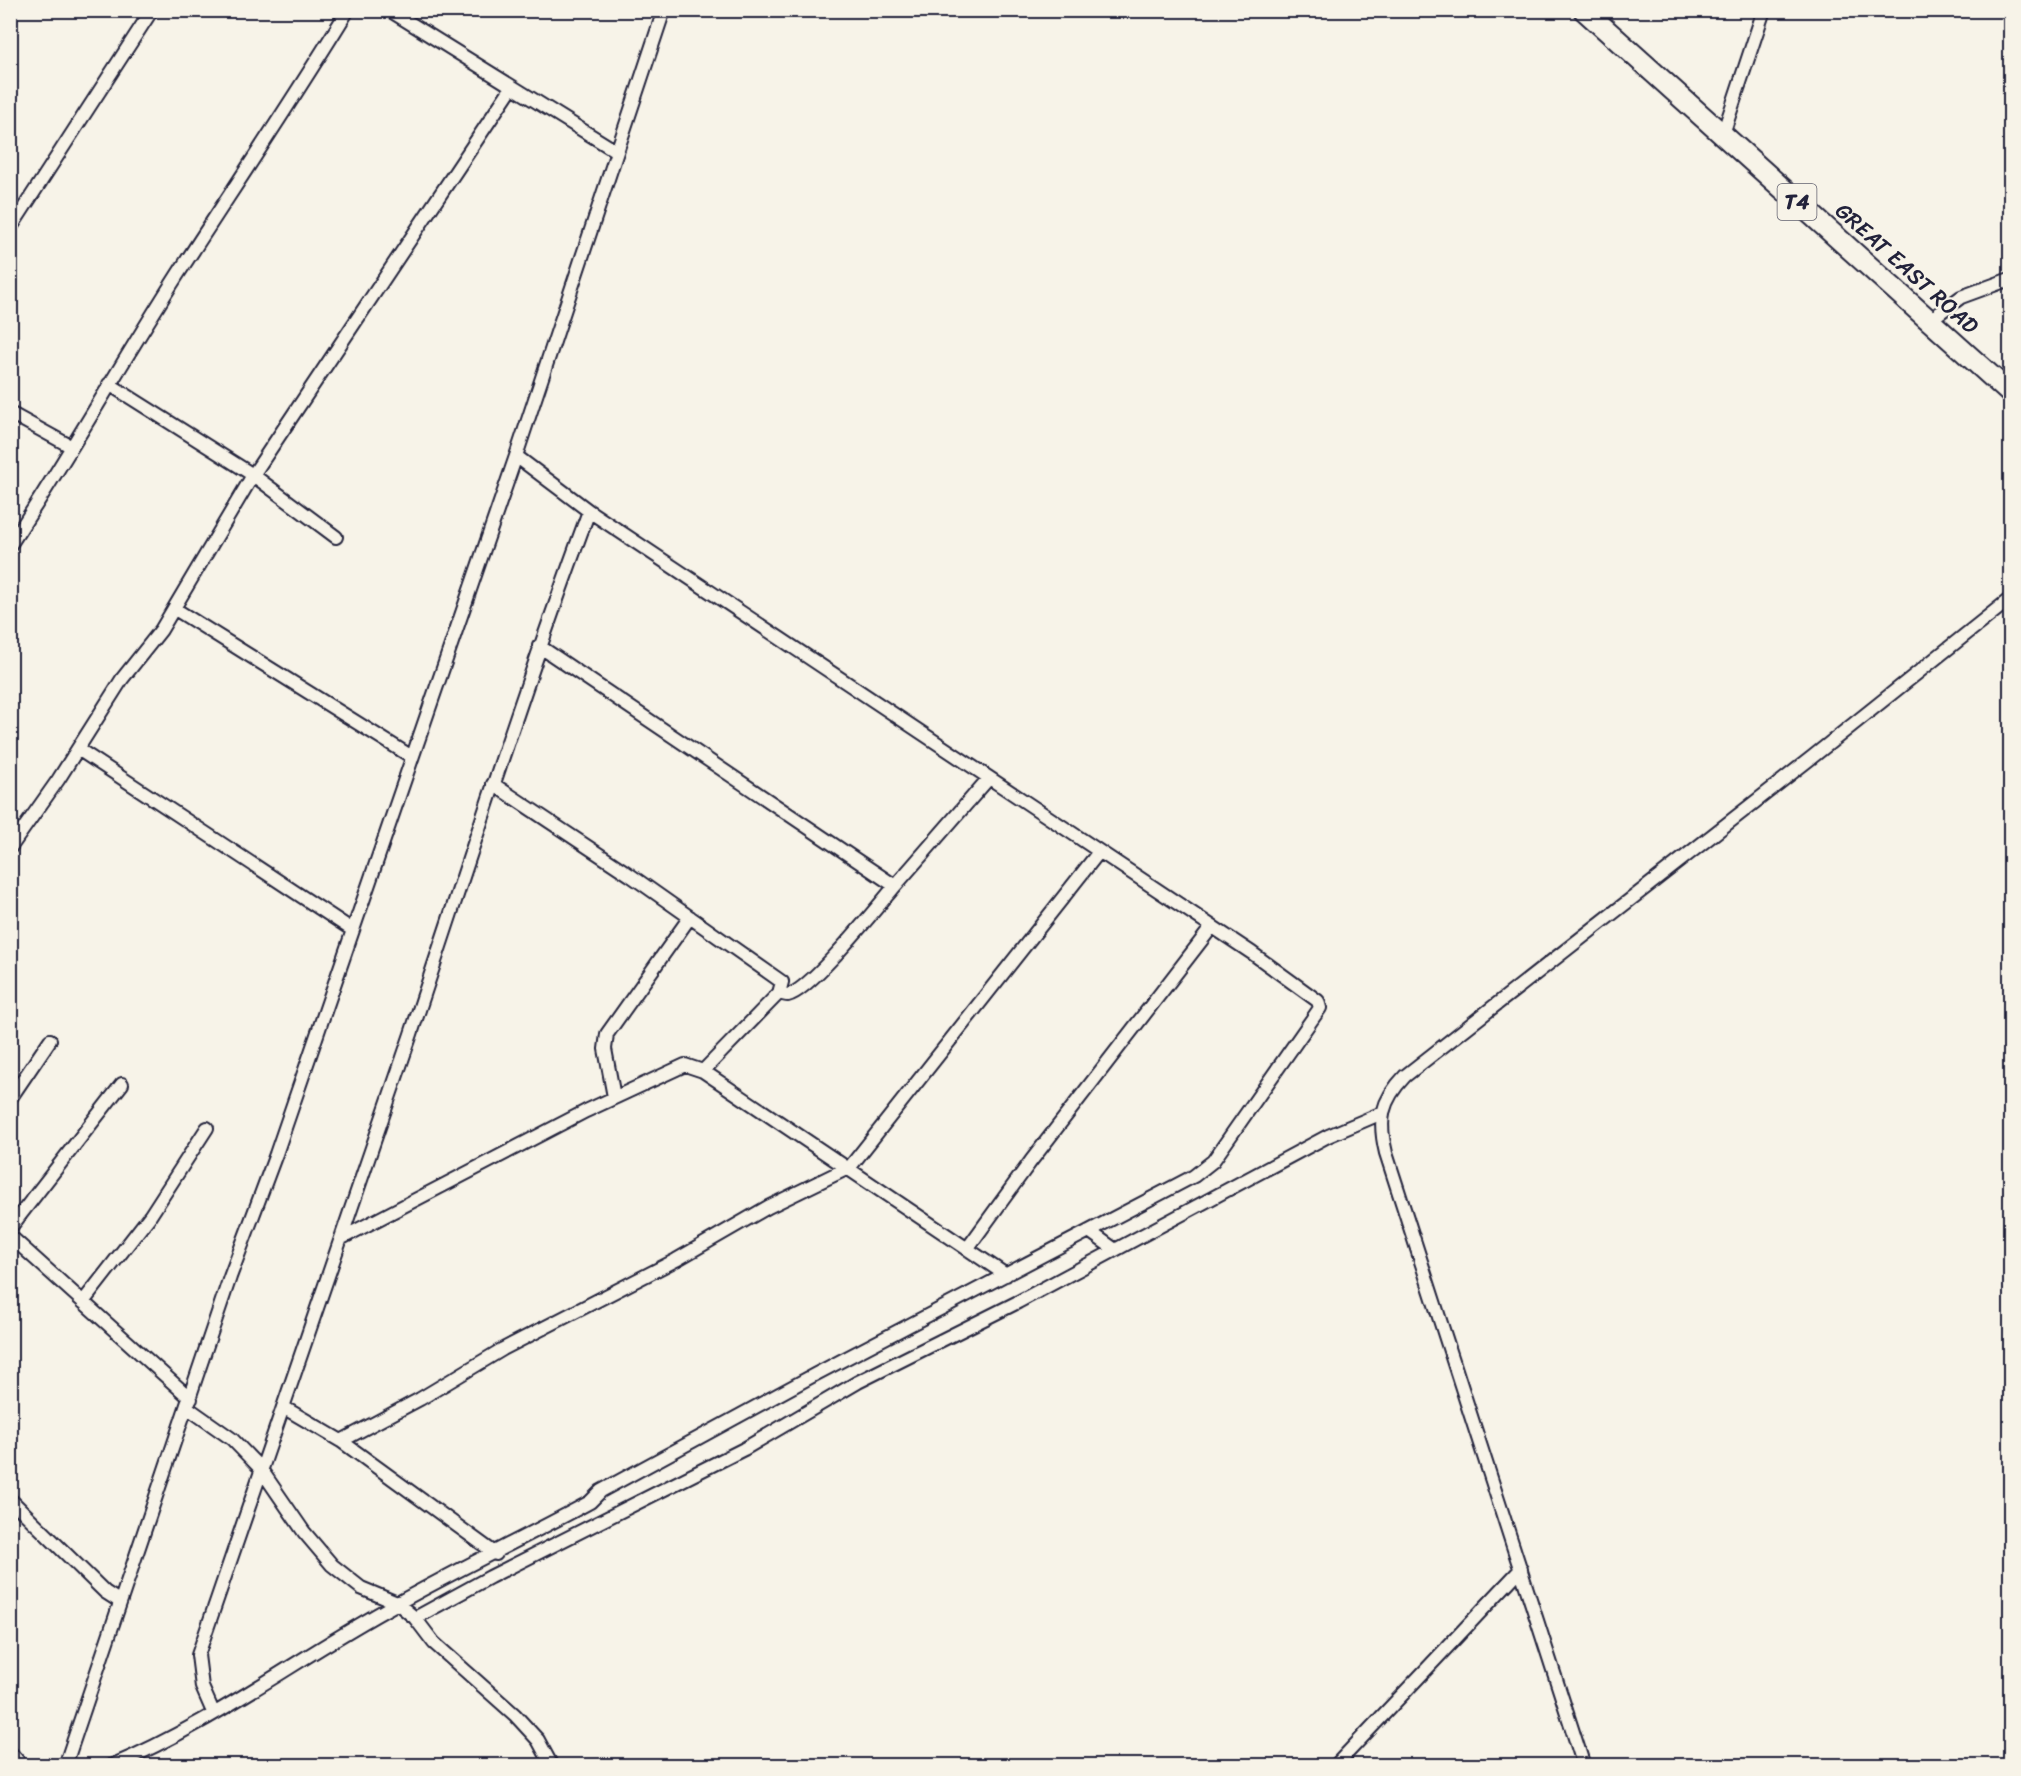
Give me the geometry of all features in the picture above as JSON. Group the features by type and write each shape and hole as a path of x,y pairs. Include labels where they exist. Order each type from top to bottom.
{"highway":[{"name":"GREAT EAST ROAD","path":"1584,10 2010,393"}],"street":[{"path":"10,229 152,10"},
{"path":"10,544 178,273 273,133 348,10"},
{"path":"389,10 616,150"},
{"path":"65,1766 230,1277 276,1154 351,929 516,456 664,10"},
{"path":"1723,134 1764,10"},
{"path":"10,848 78,749 122,679 175,609 202,558 253,475 512,87"},
{"path":"1930,320 1961,297 2010,279"},
{"path":"109,384 253,475 336,537"},
{"path":"10,413 72,447"},
{"path":"111,1766 182,1733 213,1712 397,1603 496,1554 590,1502 601,1491 711,1430 1194,1176 1213,1161 1320,1008 1318,1001 1252,953 1211,928 589,511 516,456"},
{"path":"213,1712 202,1687 198,1655 260,1468 342,1238 538,646 589,511"},
{"path":"1584,1766 1386,1153 1380,1130 1382,1113 1391,1090 1404,1076 1811,758 2010,598"},
{"path":"175,609 412,757"},
{"path":"538,646 895,886"},
{"path":"78,749 351,929"},
{"path":"779,993 788,995 799,989 839,952 989,778"},
{"path":"493,784 782,982 779,993 703,1071"},
{"path":"341,1441 420,1399 523,1338 676,1260 768,1207 854,1163 1099,852"},
{"path":"614,1098 605,1049 607,1034 690,917"},
{"path":"967,1249 1038,1152 1211,928"},
{"path":"10,1099 50,1040"},
{"path":"342,1238 614,1098 685,1065 703,1071 1006,1275"},
{"path":"10,1228 122,1084"},
{"path":"415,1618 490,1577 744,1449 858,1382 1018,1302 1328,1136 1382,1113"},
{"path":"83,1302 150,1216 207,1128"},
{"path":"1089,1231 1114,1249"},
{"path":"10,1236 189,1403 232,1439 260,1468 304,1532 332,1565 361,1588 397,1603 415,1618 434,1643 515,1715 538,1740 552,1766"},
{"path":"283,1407 341,1441 496,1554"},
{"path":"10,1499 105,1592 119,1601"},
{"path":"1335,1766 1521,1569"},
{"path":"10,1752 22,1766"}]}
